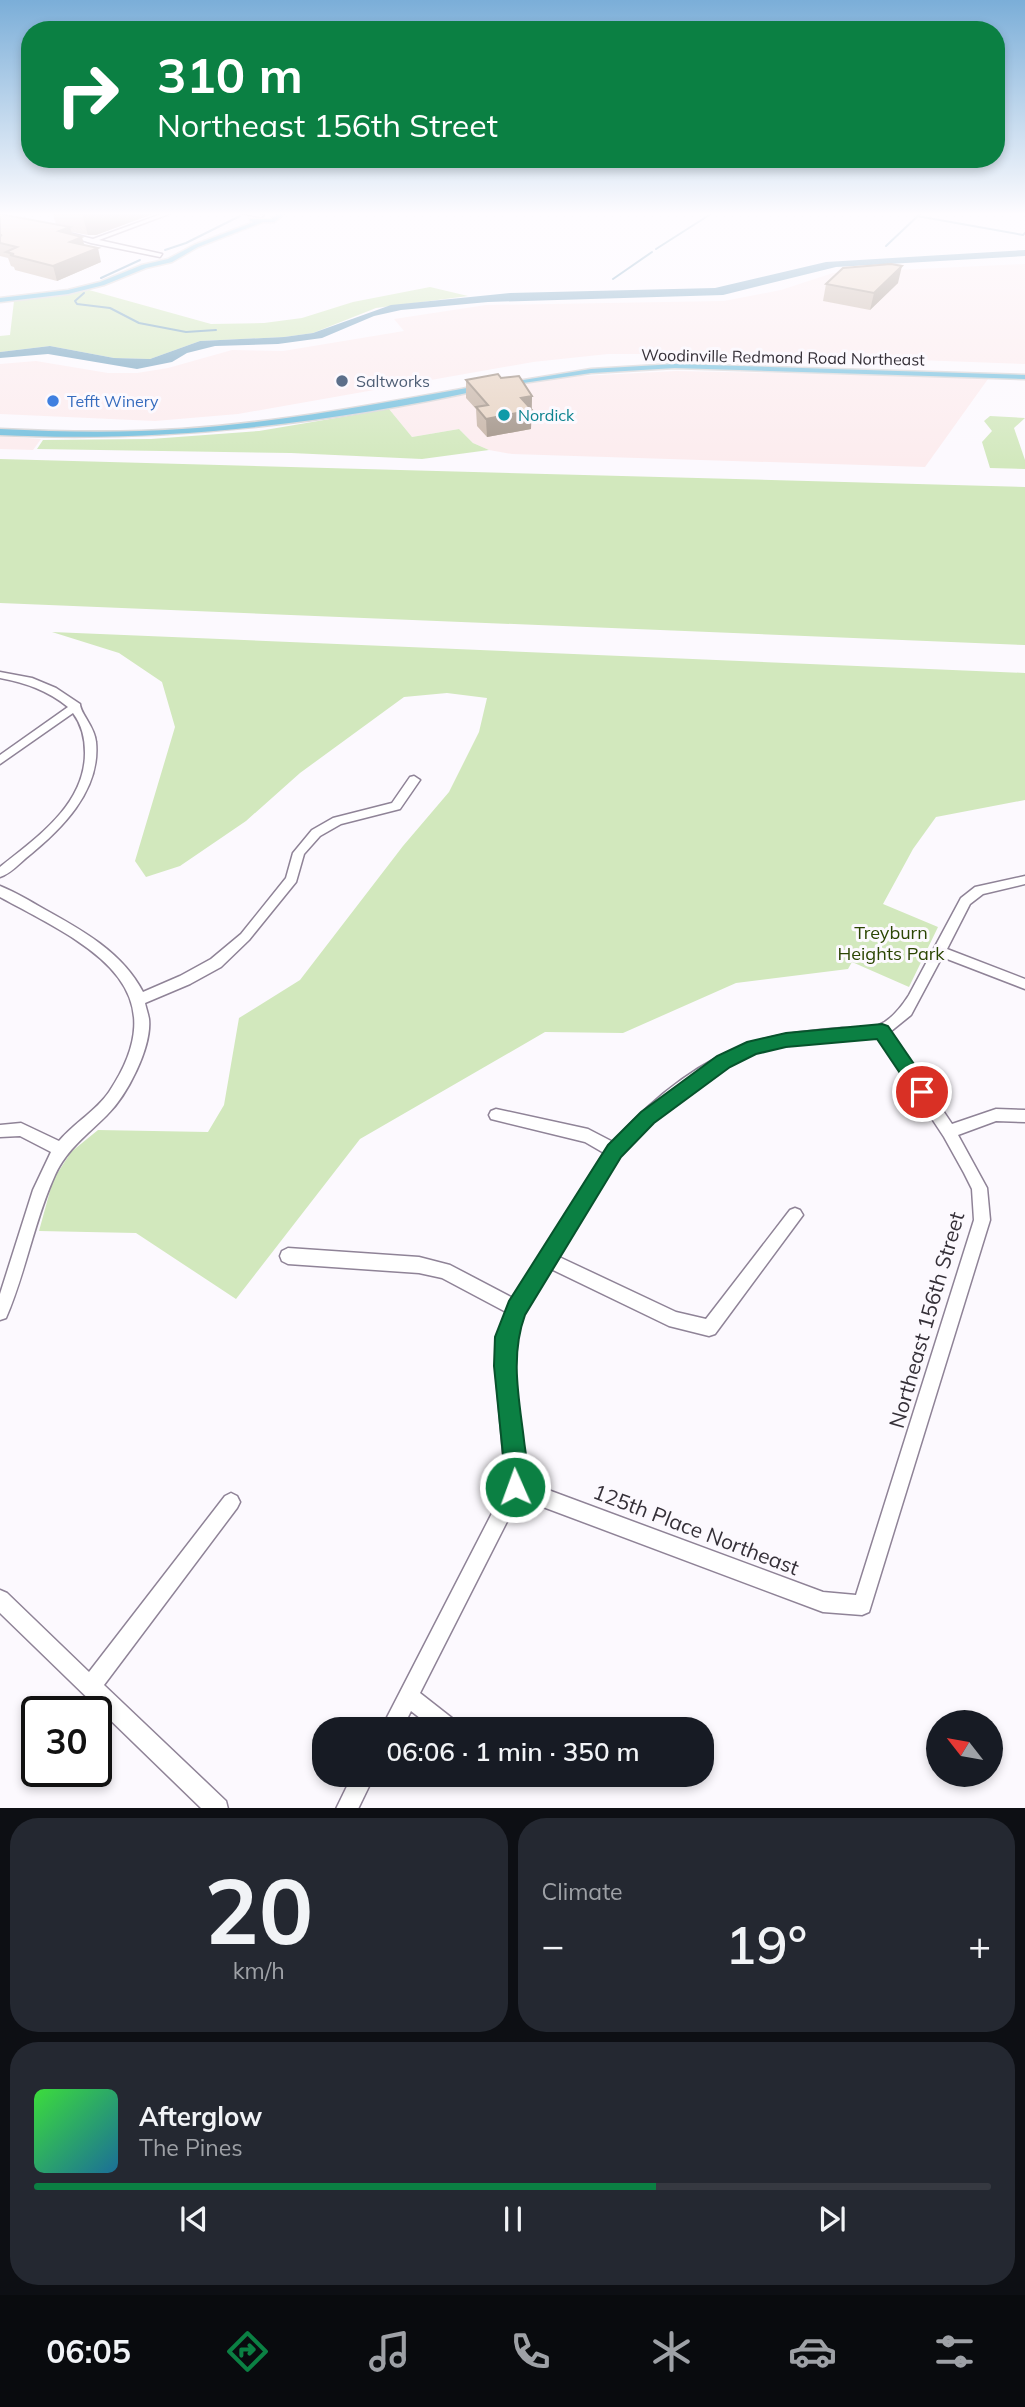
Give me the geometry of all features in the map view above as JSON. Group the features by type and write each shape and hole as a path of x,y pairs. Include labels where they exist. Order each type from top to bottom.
{"main road":[{"path":"0,300 28,296"},
{"name":"Woodinville Redmond Road Northeast","path":"0,432 136,436 240,428 560,374 651,367 1025,377"}],"street":[{"path":"0,675 47,686 63,695 76,706 87,724 90,745 89,771 80,794 52,830 0,873"},
{"path":"0,760 76,706"},
{"path":"141,999 186,981 216,963 245,937 292,879 299,853 316,832 337,821 397,806 414,780"},
{"path":"398,1717 515,1487 516,1465 505,1366 506,1337 516,1308 615,1151 648,1117 685,1088 723,1061 753,1047 786,1040 882,1031 906,1011 965,901 979,890 1025,880"},
{"path":"0,891 91,942 114,960 130,977 141,999 142,1027 131,1072 113,1099 61,1149 36,1204 0,1312"},
{"path":"939,951 1025,984"},
{"name":"Northeast 156th Street","path":"862,1605 982,1220 979,1188 949,1132 882,1031"},
{"path":"496,1115 589,1136 615,1151"},
{"path":"949,1132 996,1115 1025,1116"},
{"path":"0,1131 21,1129 61,1149"},
{"path":"546,1259 675,1320 709,1328 795,1215"},
{"path":"288,1256 419,1265 444,1271 516,1308"},
{"name":"125th Place Northeast","path":"515,1487 823,1602 862,1605"},
{"path":"90,1687 231,1502"},
{"path":"0,1600 218,1808"},
{"path":"409,1697 435,1717"},
{"path":"345,1808 357,1787"}],"shaded area":[{"path":"748,296 1025,296 1025,364 756,354 608,354 533,362 238,414 155,421 0,414 0,364 36,361 108,373 137,373 168,368 232,350 283,351 404,331 394,319 486,305 724,301"},
{"path":"676,371 988,379 925,467 512,454 489,450 473,443 459,429 412,437 389,409 562,377"},
{"path":"0,436 41,439 33,450 0,449"}],"green space":[{"path":"46,296 112,296 211,324 264,323 302,318 353,302 382,296 465,296 376,308 313,333 200,341 150,359 114,358 50,346 0,352 0,336 10,335 14,301"},
{"path":"389,409 412,437 459,429 473,443 489,450 422,459 291,453 37,449 43,440 151,439 259,431"},
{"path":"990,416 1025,418 1014,428 1025,460 1025,469 990,468 982,442 992,431 984,421"},
{"path":"0,459 1025,487 1025,645 0,603"},
{"name":"Treyburn Heights Park","path":"52,632 1025,673 1025,800 936,817 913,849 883,904 938,927 909,987 852,962 848,969 736,983 623,1033 545,1032 360,1139 236,1299 136,1233 39,1231 53,1180 71,1152 98,1130 208,1132 224,1105 239,1018 300,980 403,846 449,792 479,732 487,698 447,693 404,697 300,773 246,821 180,866 146,877 135,861 175,727 162,682 119,653"}],"water":[{"path":"477,296 677,296 488,302 401,310 374,316 322,338 278,344 215,346 187,353 172,362 137,369 48,354 0,358 0,352 50,346 114,358 150,359 200,341 313,333 391,305"}],"building":[{"path":"498,374 501,378 519,376 532,396 521,398 532,410 486,419 476,407 488,405 466,380"}],"waterway":[{"path":"80,296 75,301 77,304 110,308 139,323 186,332 216,330"}],"place":[{"name":"Saltworks","path":"342,381"},
{"name":"Tefft Winery","path":"53,401"},
{"name":"Nordick","path":"504,415"}],"route":[{"path":"515,1487 516,1465 505,1366 506,1337 516,1308 615,1151 648,1117 723,1061 753,1047 834,1035 882,1031 922,1092"}]}
